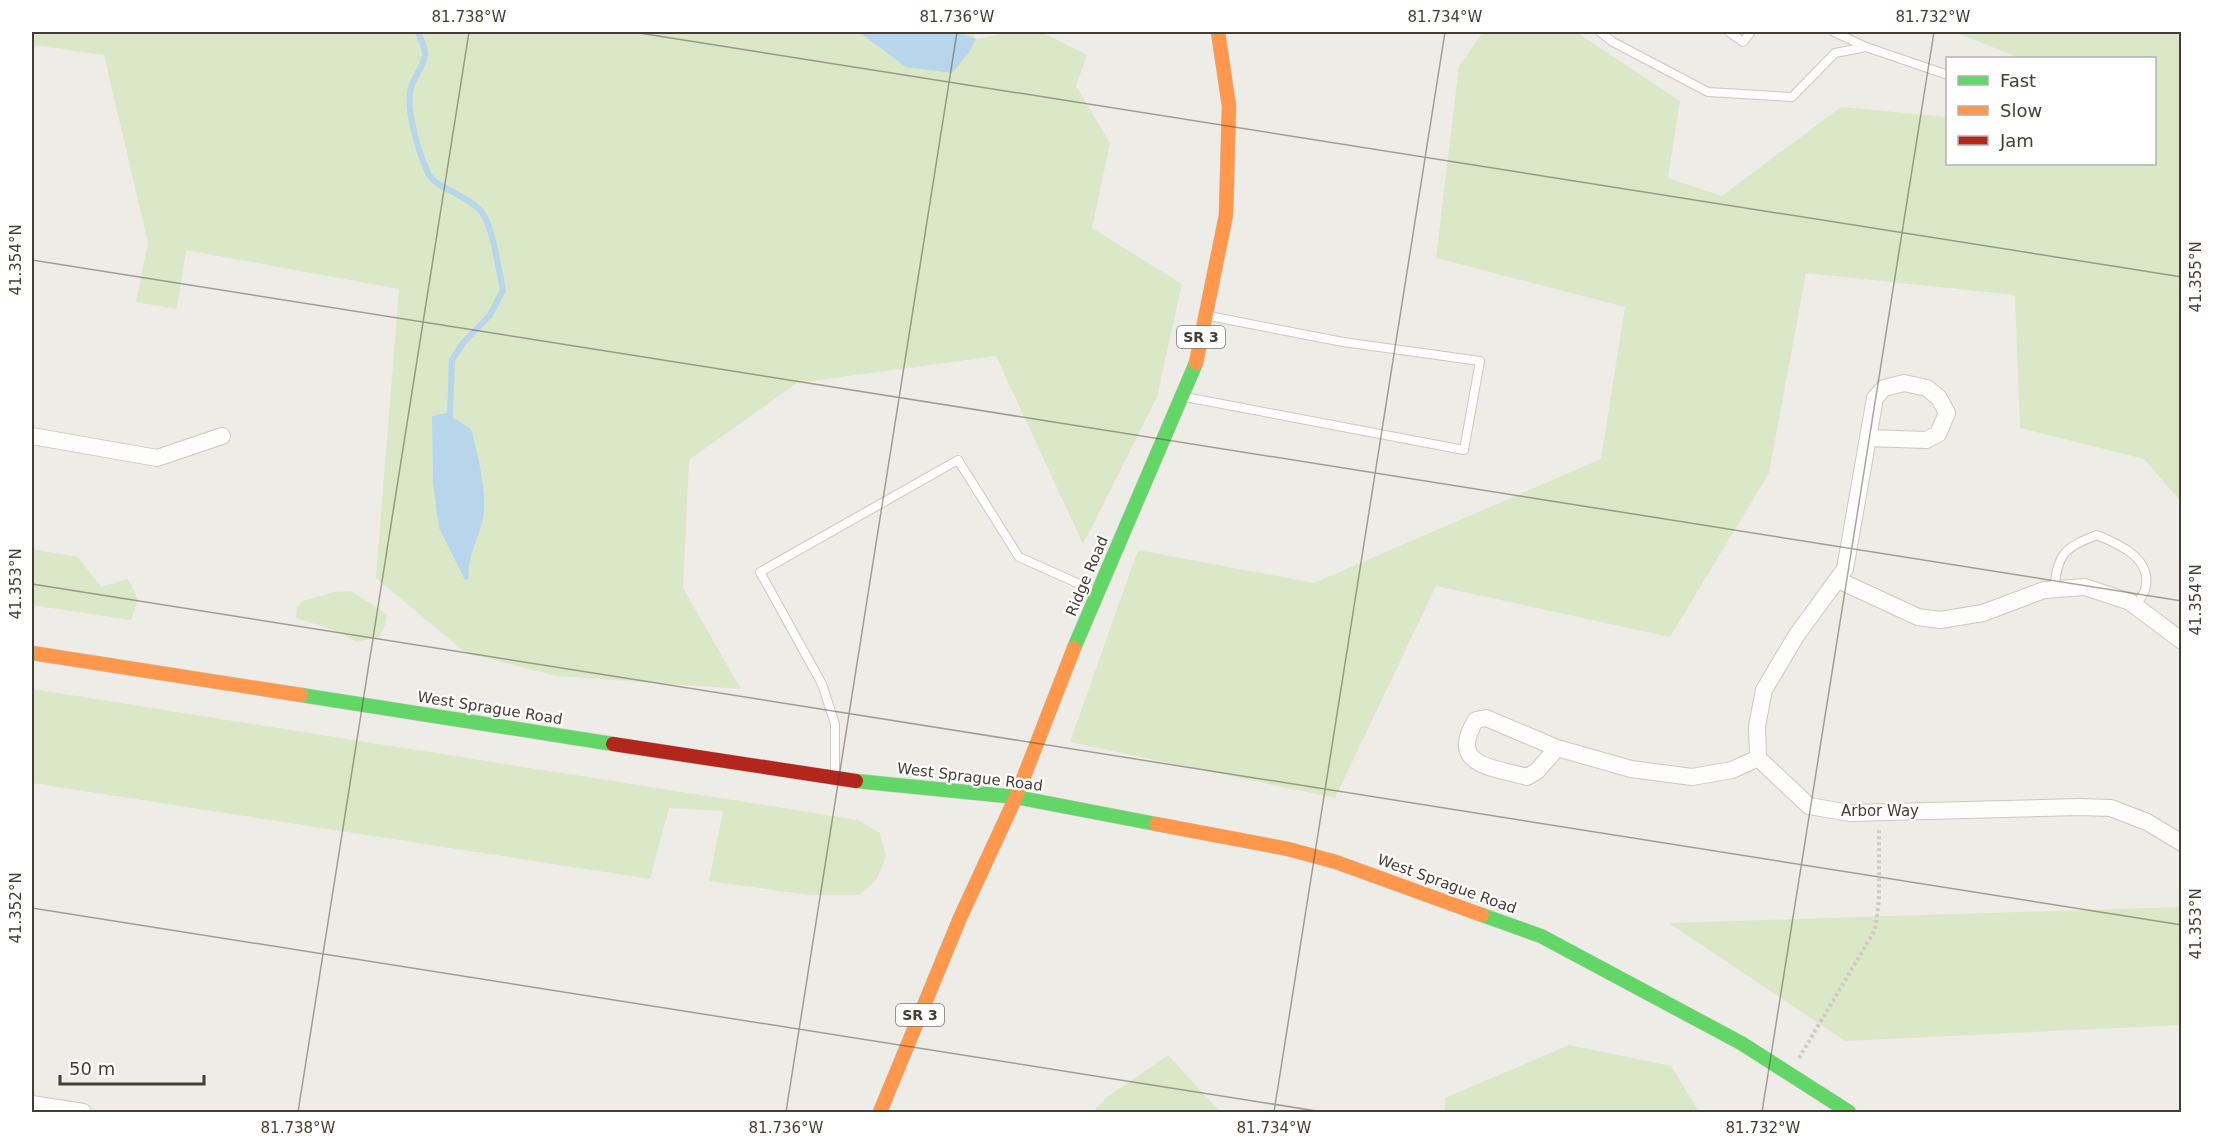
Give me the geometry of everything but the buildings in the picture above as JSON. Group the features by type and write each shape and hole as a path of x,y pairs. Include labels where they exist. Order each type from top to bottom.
{"street":[{"name":"Ridge Road","path":"880,1113 960,918 1016,797 1098,592 1196,364 1226,215 1229,106 1218,32"},
{"path":"1557,748 1536,771 1527,777 1476,762 1466,751 1466,743 1469,731 1476,720 1486,718 1557,748 1631,770 1692,777 1732,770 1758,758 1758,726 1764,690 1796,636 1845,570 1868,438 1875,398 1884,388 1904,383 1927,388 1939,398 1947,413 1938,434 1926,440 1868,438"},
{"path":"32,436 158,458 222,436"},
{"path":"1838,580 1918,617 1940,620 1983,613 2044,590 2085,587 2130,602 2181,641"},
{"name":"West Sprague Road","path":"32,653 835,779 1016,797 1276,847 1336,862 1541,936 1741,1043 1849,1113"},
{"name":"Arbor Way","path":"1758,758 1809,806 1850,813 2111,808 2147,822 2181,843"},
{"path":"32,1104 83,1113"}],"lane":[{"path":"1600,32 1613,42 1708,92 1781,97 1792,97 1835,53 1866,47"},
{"path":"1729,32 1743,42 1751,32"},
{"path":"1834,32 1866,47 1946,75"},
{"path":"1182,396 1464,450 1480,361 1343,342 1205,316"},
{"path":"835,779 835,724 822,684 760,572 957,460 1019,557 1098,592"},
{"path":"2054,590 2057,563 2079,542 2097,535 2124,546 2144,567 2145,588 2136,606"}],"path":[{"path":"1790,1074 1875,930 1879,900 1879,813"}],"green space":[{"path":"32,32 859,32 906,67 975,39 959,32 972,32 976,39 1013,32 1041,32 1087,55 1076,86 1110,143 1092,228 1182,284 1157,397 1083,544 996,356 797,383 689,460 683,588 741,689 557,676 466,653 376,578 399,289 186,250 177,309 136,302 148,243 104,55 32,45"},
{"path":"1483,32 1576,32 1680,101 1668,178 1722,196 1841,107 1946,117 1946,165 2156,165 2156,57 2018,57 1955,32 2181,32 2181,502 2144,459 2020,428 2015,295 1806,273 1769,473 1670,637 1436,586 1335,798 1070,742 1138,550 1314,583 1601,459 1625,307 1436,258 1459,66"},
{"path":"32,549 78,557 101,587 128,579 138,599 131,620 32,605"},
{"path":"351,591 387,614 379,637 356,642 338,631 296,618 297,608 302,601 335,592"},
{"path":"32,689 858,820 880,833 886,856 877,879 860,895 809,895 709,881 723,811 669,808 650,879 32,783"},
{"path":"2181,907 2181,1025 1845,1041 1669,923"},
{"path":"1569,1045 1671,1066 1699,1112 1445,1112 1445,1098"},
{"path":"1168,1055 1220,1112 1093,1112 1107,1097"}],"water":[{"path":"859,32 959,32 976,39 968,54 952,73 906,67"},
{"path":"446,413 471,429 484,491 483,520 470,560 469,578 465,580 439,528 433,483 432,416"}],"waterway":[{"path":"418,32 425,54 412,84 410,107 421,154 428,173 437,183 470,202 483,214 493,239 503,290 490,315 463,343 452,360 450,415"}],"traffic: fast":[{"path":"1074,648 1196,363"},
{"path":"301,695 613,744"},
{"path":"856,781 1016,797 1156,824"},
{"path":"1482,915 1541,936 1741,1043 1849,1112"}],"traffic: slow":[{"path":"1196,363 1226,215 1229,106 1218,32"},
{"path":"880,1112 960,918 1016,797 1074,648"},
{"path":"32,653 301,695"},
{"path":"1156,824 1288,849 1336,862 1482,915"}],"traffic: jam":[{"path":"613,744 856,781"}]}
